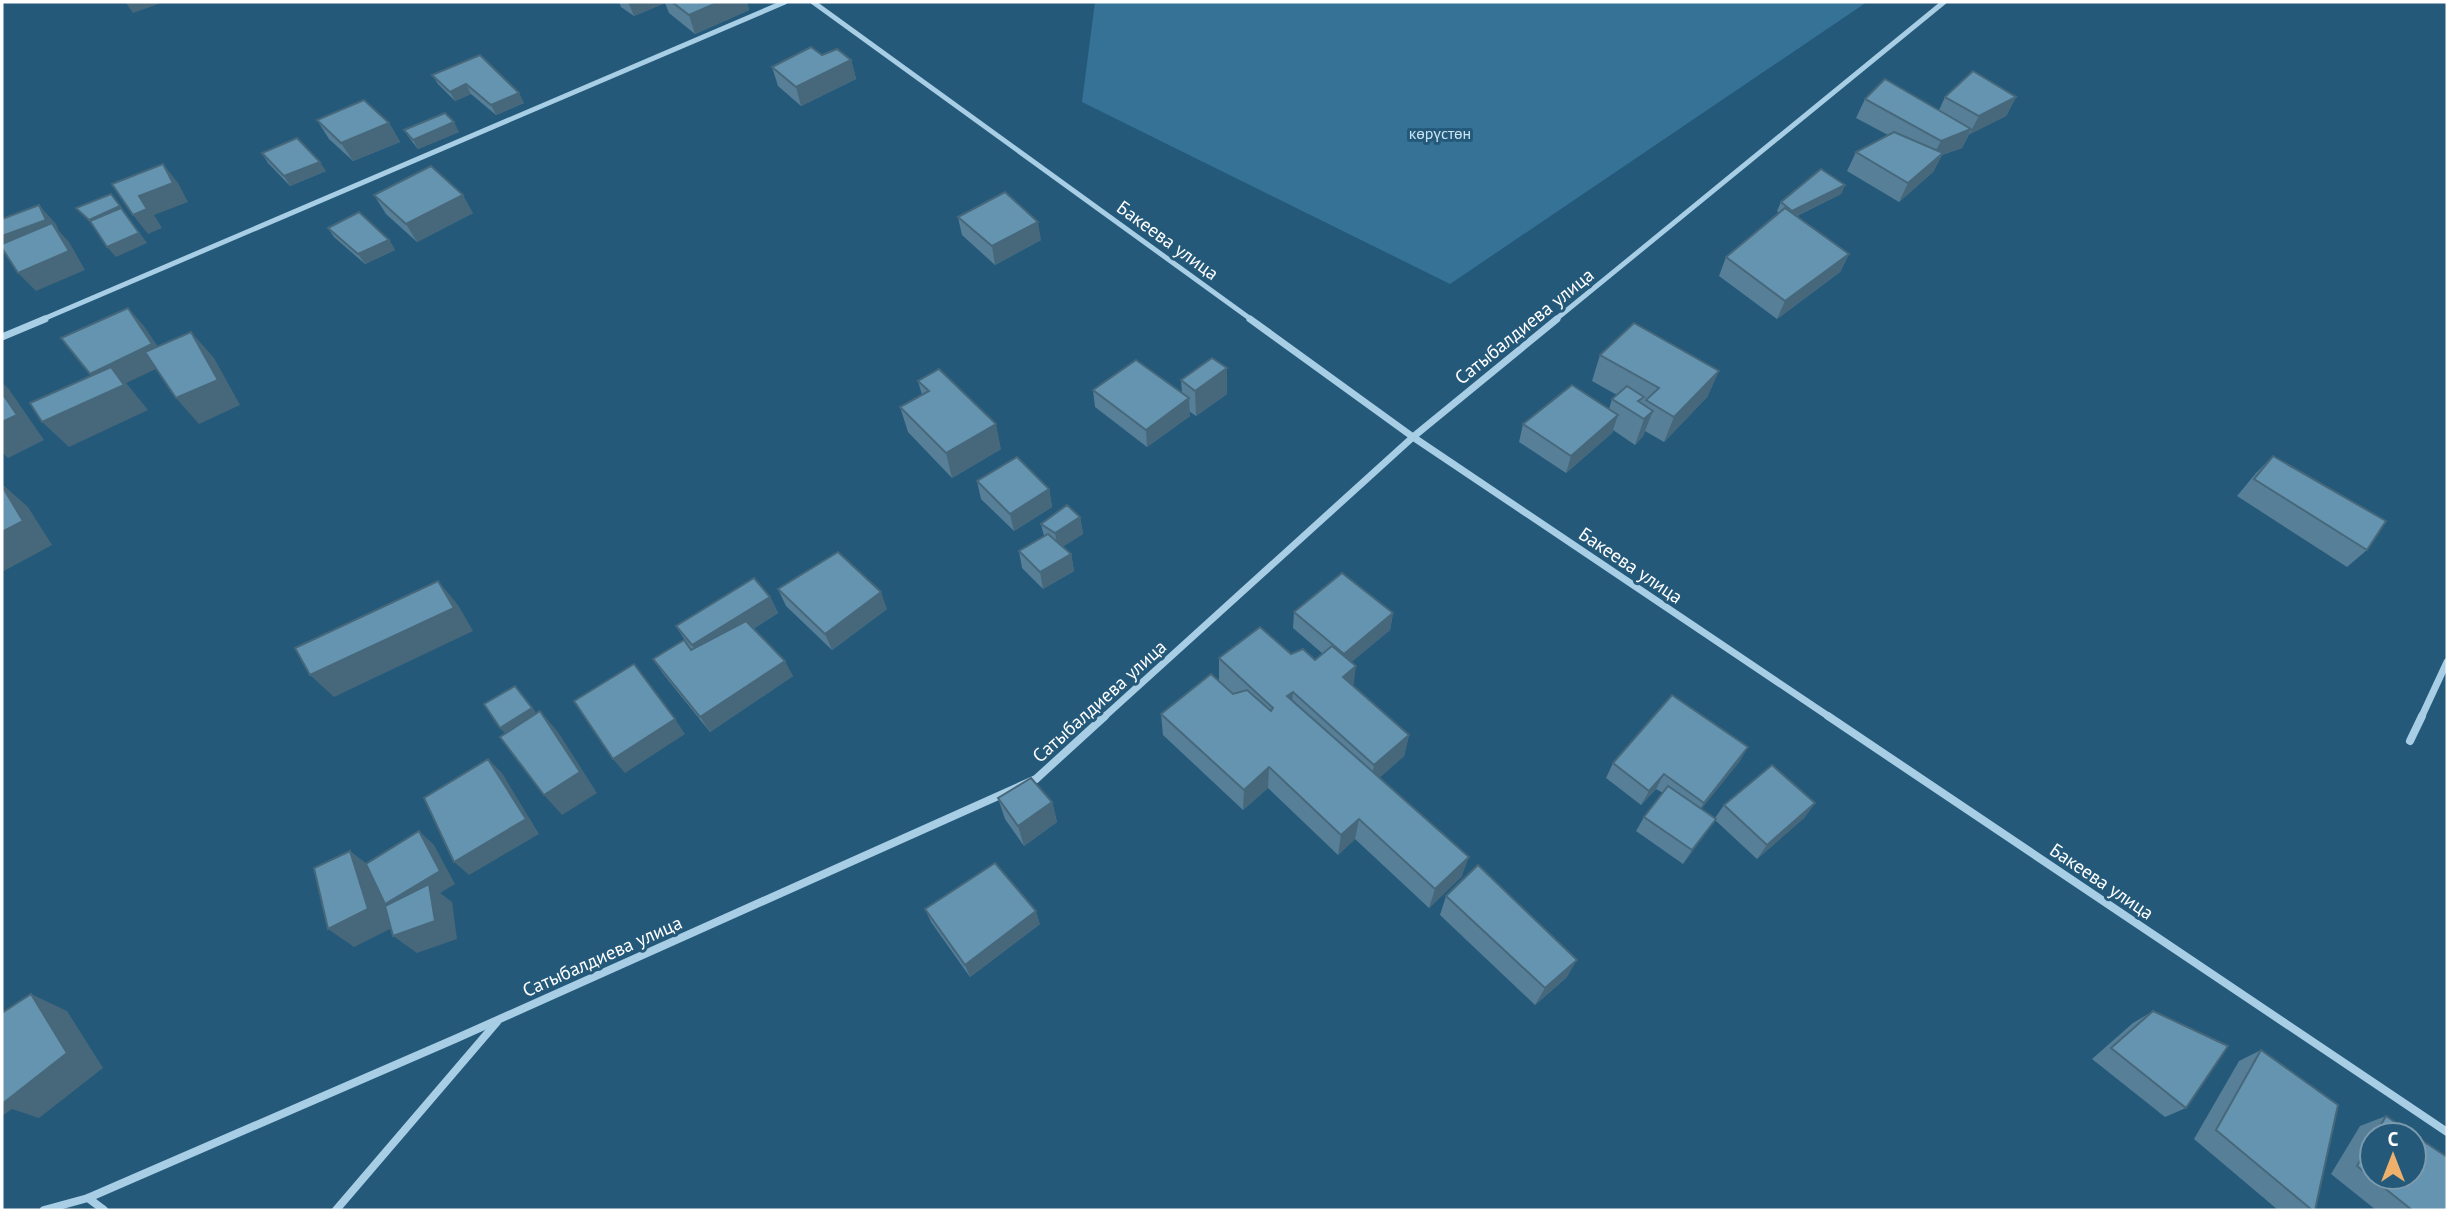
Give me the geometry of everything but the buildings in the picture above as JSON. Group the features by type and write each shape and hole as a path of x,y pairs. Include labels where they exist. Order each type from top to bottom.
{"street":[{"path":"2,338 785,2"},
{"name":"Бакеева улица","path":"813,2 1413,438 2447,1132"},
{"name":"Сатыбалдиева улица","path":"44,1210 88,1198 499,1020 1036,779 1413,438 1944,2"},
{"path":"2410,741 2447,662"},
{"path":"336,1210 499,1020"},
{"path":"88,1198 104,1210"}],"green space":[{"name":"көрүстөн","path":"1095,2 1867,2 1450,284 1082,102"}]}
